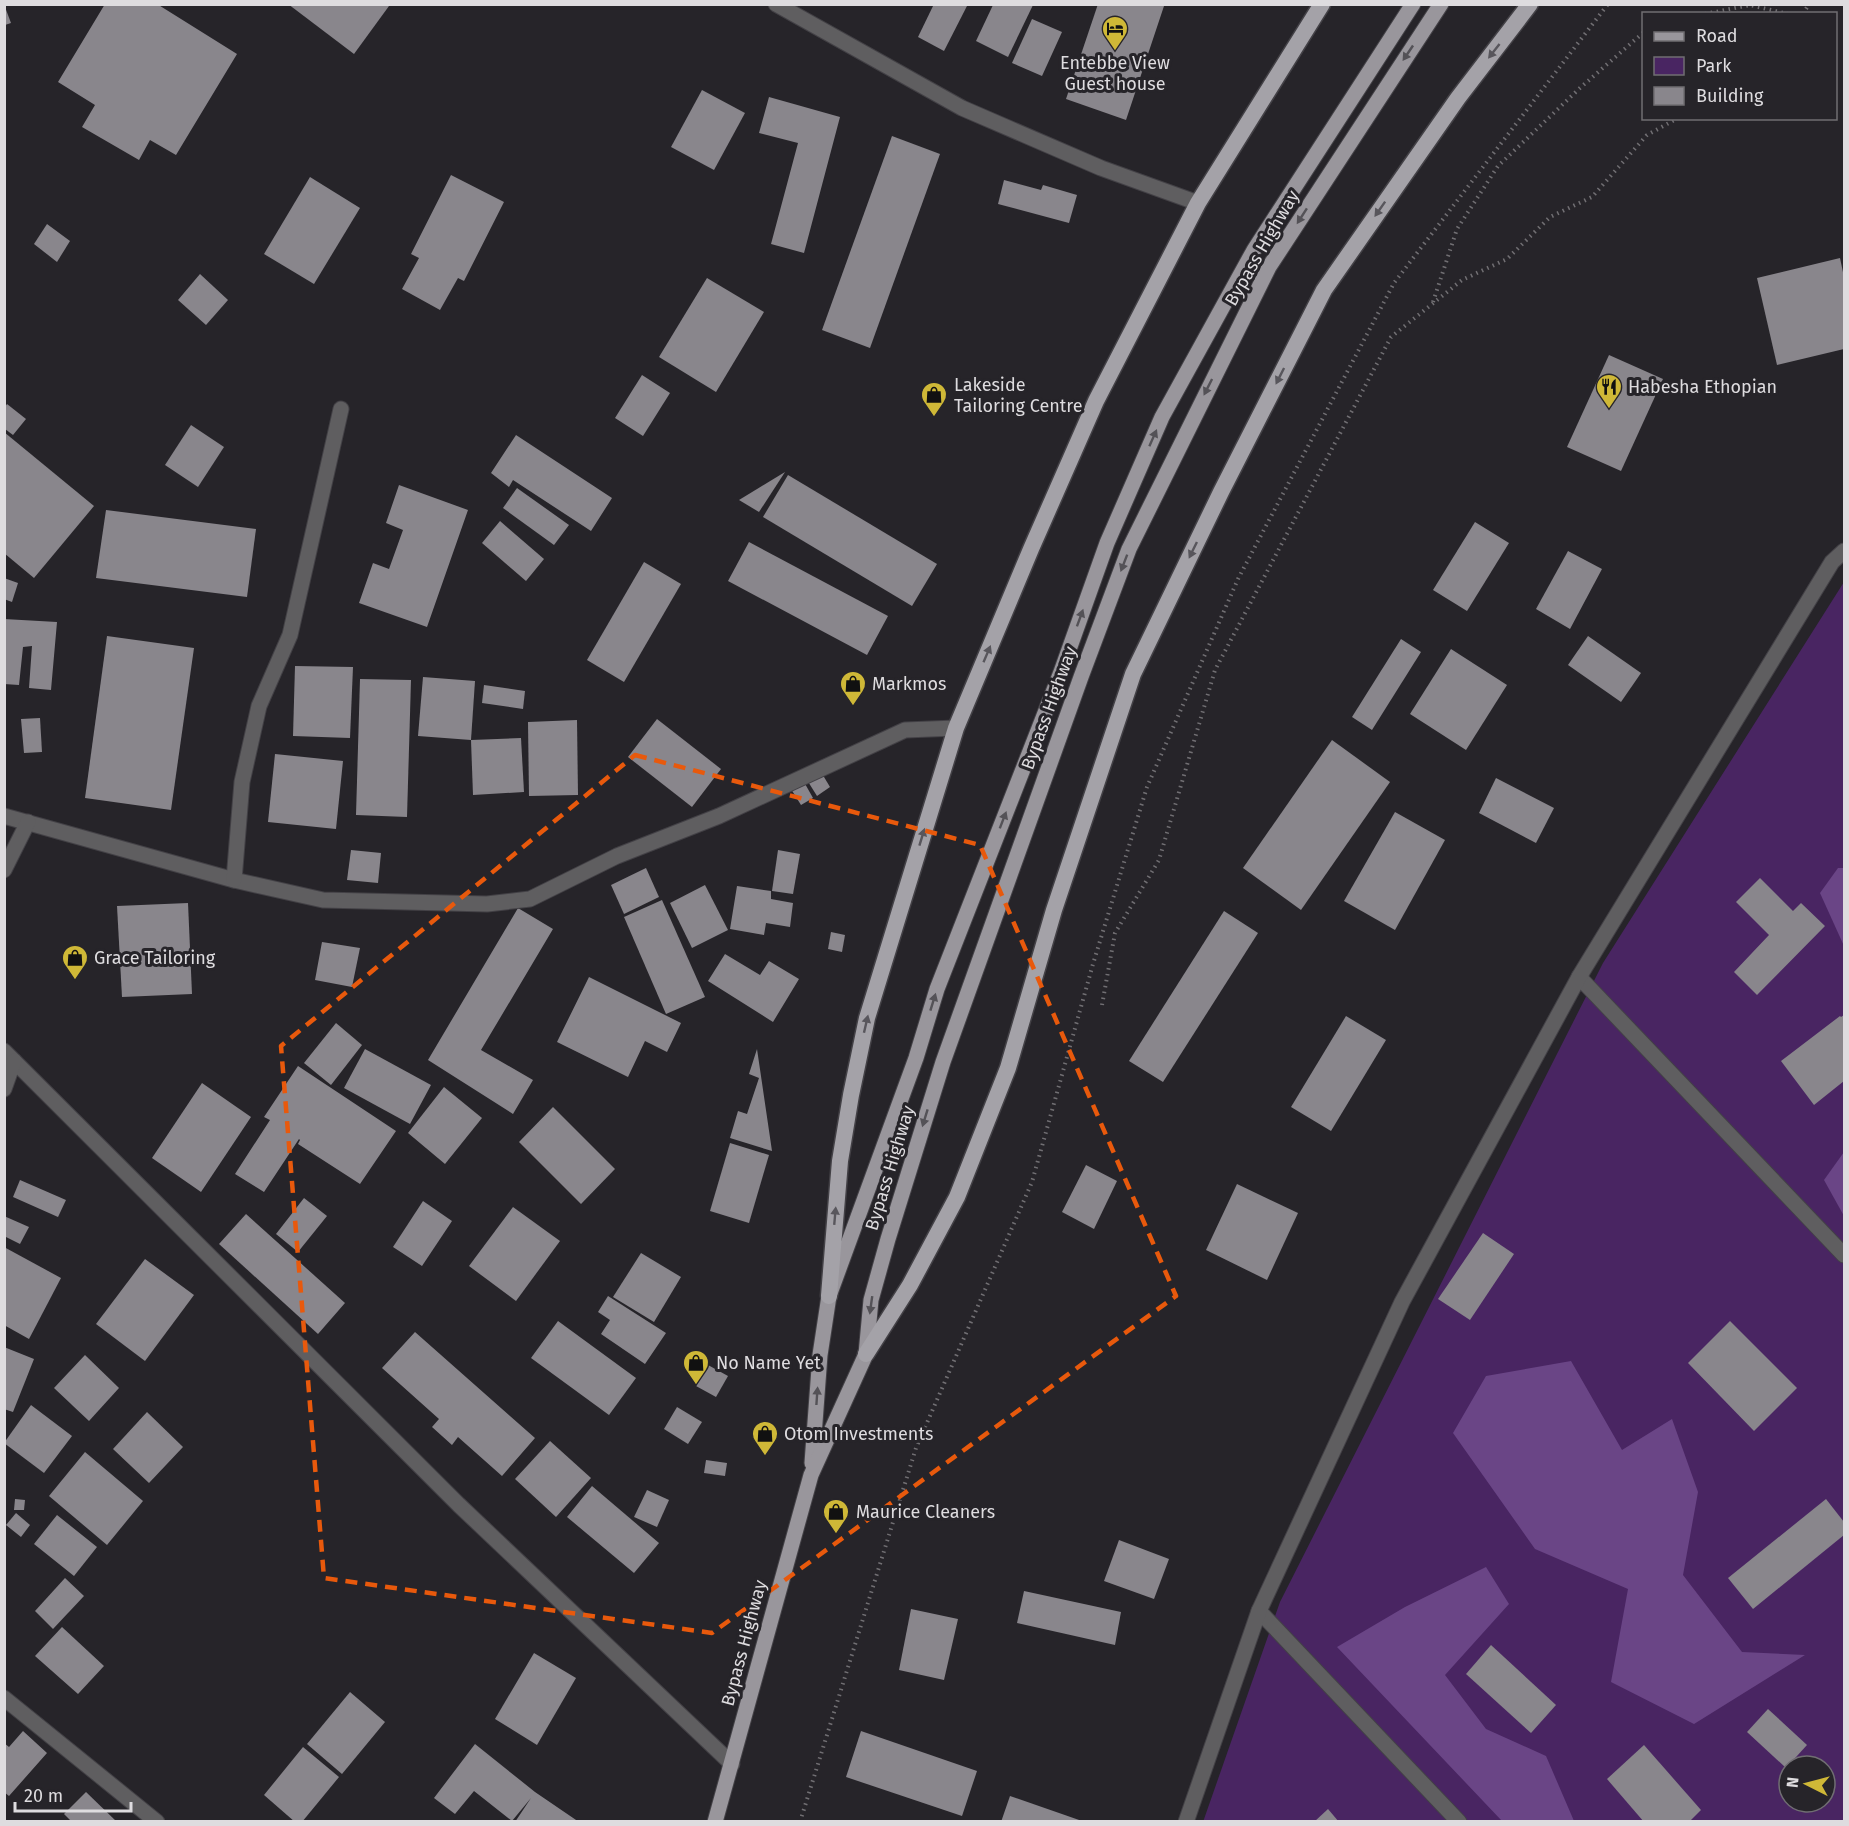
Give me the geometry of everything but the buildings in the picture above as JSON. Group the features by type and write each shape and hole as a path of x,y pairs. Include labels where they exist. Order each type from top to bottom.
{"highway":[{"path":"829,1296 840,1161 867,1018 956,728 1096,401 1198,203 1322,4"},
{"path":"866,1354 910,1285 957,1197 1008,1068 1054,910 1133,674 1221,492 1324,290 1458,98 1530,4"}],"main road":[{"name":"Bypass Highway","path":"811,1475 819,1355 829,1296 915,1058 937,989 1061,672 1107,543 1162,417 1254,250 1413,4"},
{"name":"Bypass Highway","path":"715,1821 811,1475 866,1354 871,1300 943,1062 1081,676 1134,539 1269,267 1441,4"}],"street":[{"path":"776,4 962,108 1101,168 1198,203"},
{"path":"234,880 242,782 259,706 290,635 341,409"},
{"path":"1186,1821 1259,1611 1402,1302 1579,977 1832,562 1845,551"},
{"path":"4,816 234,880 323,900 487,904 530,899 617,856 719,816 905,730 956,728"},
{"path":"4,870 28,822"},
{"path":"1579,977 1845,1255"},
{"path":"4,1089 9,1056"},
{"path":"9,1056 459,1505 732,1764"},
{"path":"1259,1611 1459,1821"},
{"path":"4,1698 157,1821"}],"path":[{"path":"800,1821 916,1448 1032,1182 1093,964 1147,787 1238,579 1394,283 1608,4"},
{"path":"1715,12 1750,5 1780,12"},
{"path":"1432,304 1457,229 1498,166 1580,88 1642,34"},
{"path":"1102,1005 1115,933 1159,860 1215,670 1391,337 1462,280 1507,259 1550,216 1592,197 1647,135 1674,120"}],"highlighted area":[{"path":"635,755 980,845 1176,1296 712,1633 324,1578 281,1046"}],"green space":[{"path":"1844,582 1844,1821 1203,1822 1280,1602 1603,963"}],"shaded area":[{"path":"1838,868 1844,868 1844,946 1820,893"},
{"path":"1844,1152 1844,1216 1824,1180"},
{"path":"1571,1361 1622,1450 1672,1419 1698,1492 1683,1575 1742,1652 1805,1655 1694,1724 1611,1682 1628,1589 1535,1549 1453,1433 1486,1376"},
{"path":"1486,1567 1509,1604 1445,1675 1486,1729 1546,1756 1574,1821 1502,1821 1337,1647 1405,1607"}],"place":[{"name":"Entebbe View Guest house","path":"1115,52"},
{"name":"Habesha Ethopian","path":"1609,410"},
{"name":"Lakeside Tailoring Centre","path":"934,418"},
{"name":"Markmos","path":"853,707"},
{"name":"Grace Tailoring","path":"75,981"},
{"name":"No Name Yet","path":"696,1386"},
{"name":"Otom Investments","path":"765,1457"},
{"name":"Maurice Cleaners","path":"836,1535"}]}
